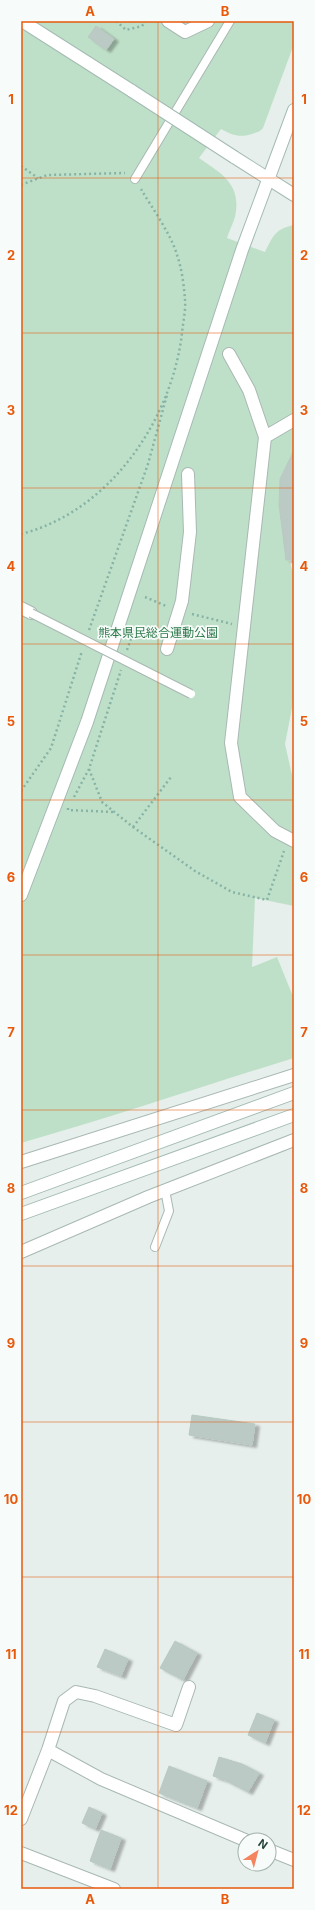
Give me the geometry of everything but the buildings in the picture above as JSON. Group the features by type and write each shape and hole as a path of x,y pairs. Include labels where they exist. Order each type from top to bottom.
{"street":[{"path":"22,21 294,195"},
{"path":"168,21 185,32 208,21"},
{"path":"21,895 87,722 242,250 294,110"},
{"path":"229,354 249,390 265,437 231,743 240,797 275,832 294,841"},
{"path":"265,437 294,420"},
{"path":"167,649 182,601 190,532 188,474"},
{"path":"21,1162 294,1075"},
{"path":"21,1193 294,1093"},
{"path":"21,1214 294,1115"},
{"path":"21,1252 165,1190 294,1140"},
{"path":"21,1819 48,1750 64,1701 76,1692 96,1696 176,1725 189,1687"},
{"path":"48,1750 101,1779 237,1837"},
{"path":"21,1853 114,1889"},
{"path":"277,1853 294,1860"}],"lane":[{"path":"135,179 230,21"},
{"path":"26,611 191,694"},
{"path":"154,1247 170,1211 165,1190"}],"path":[{"path":"116,21 126,30 142,26 146,21"},
{"path":"21,166 38,178"},
{"path":"21,185 47,175 127,173 135,179 160,221 177,255 185,301 180,351 148,464 86,637"},
{"path":"21,534 58,521 92,498 128,463 149,430 169,389"},
{"path":"145,598 179,611 244,627"},
{"path":"127,652 134,630"},
{"path":"21,791 51,748 84,644"},
{"path":"114,812 68,810 89,769 122,666"},
{"path":"89,769 102,802 133,827 195,872 232,892 267,900 284,851"},
{"path":"133,827 171,777"}],"green space":[{"name":"熊本県民総合運動公園","path":"21,21 294,21 294,44 263,128 258,132 243,136 232,134 221,129 199,158 215,169 228,181 236,196 235,217 227,238 265,252 275,234 294,225 294,450 280,479 279,505 283,538 294,576 294,688 285,744 294,784 294,906 255,898 252,967 277,957 294,999 294,1058 21,1143"}]}
